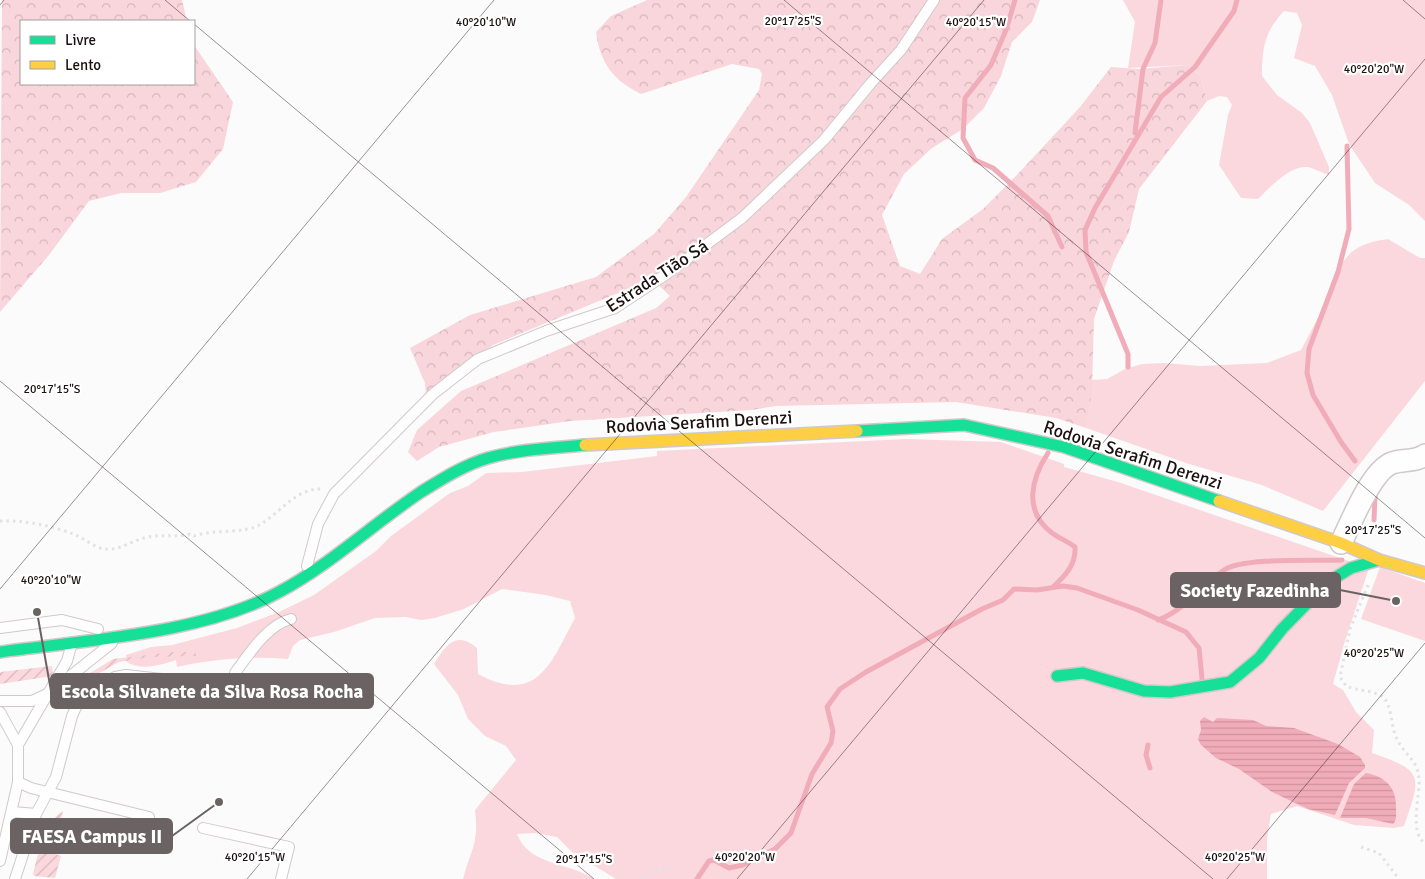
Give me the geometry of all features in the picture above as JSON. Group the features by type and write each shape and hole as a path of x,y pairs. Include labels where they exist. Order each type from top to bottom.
{"main road":[{"name":"Rodovia Serafim Derenzi","path":"0,652 163,629 221,616 279,592 304,577 384,517 442,479 487,458 514,452 622,442 764,437 964,425 1064,447 1341,543 1379,560 1425,572"},
{"path":"1057,676 1083,673 1144,691 1170,692 1230,682 1259,658 1282,629 1328,582 1351,568 1379,560"}],"street":[{"path":"1341,543 1368,485 1390,464 1419,459 1425,455"}],"lane":[{"name":"Estrada Tião Sá","path":"304,577 318,524 334,494 433,394 478,359 546,331 615,308 668,273 742,218 824,140 870,83 901,50 934,0"},
{"path":"234,673 251,651 280,622 291,619"},
{"path":"0,628 54,620 70,621 120,634 105,650 49,693 32,701 0,702"},
{"path":"18,745 67,661 72,642 70,621"},
{"path":"15,879 36,814 50,792 64,750 72,716 82,700 115,677 126,675 188,682"},
{"path":"0,712 18,745 18,782 13,812 0,861"},
{"path":"18,782 149,817"},
{"path":"13,812 36,814"},
{"path":"203,828 289,848 281,879"}],"path":[{"path":"0,521 29,522 48,526 79,537 98,547 109,549 130,545 148,537 176,534 182,536 190,534 194,536 227,530 252,529 261,525 292,499 305,491 326,489 334,494"},
{"path":"1379,560 1350,629 1340,677 1346,686 1382,696 1388,704 1390,719 1402,750 1415,760 1420,781 1417,790 1416,830 1425,843"},
{"path":"1361,847 1379,853 1399,879"},
{"path":"639,879 650,871 670,867"}],"shaded area":[{"path":"1123,0 1425,0 1425,221 1409,205 1375,183 1349,144 1332,95 1315,66 1294,58 1302,25 1297,13 1284,11 1272,26 1264,49 1262,76 1277,95 1302,113 1310,123 1329,167 1329,175 1307,167 1300,167 1280,178 1258,199 1241,198 1219,165 1228,115 1232,105 1227,97 1219,96 1207,101 1201,76 1188,65 1128,68 1135,22"},
{"path":"1388,239 1420,258 1425,258 1425,381 1323,511 1262,485 1189,464 1086,428 1092,380 1107,379 1125,369 1142,364 1164,363 1200,366 1267,363 1301,350 1345,260 1361,246"},
{"path":"906,439 1001,442 1064,464 1064,467 1118,482 1369,568 1333,684 1343,690 1356,712 1374,730 1372,753 1402,765 1410,771 1414,778 1414,796 1404,826 1394,828 1354,825 1297,806 1271,814 1267,838 1267,879 616,879 572,852 557,837 534,833 517,834 523,844 540,858 584,873 594,879 463,879 474,846 476,831 475,810 516,760 506,746 485,736 468,719 458,695 434,664 447,646 457,640 463,640 477,648 478,674 498,683 515,685 529,682 550,663 575,618 570,601 546,595 502,589 464,609 435,618 421,620 406,617 375,618 334,632 300,640 293,646 288,659 232,659 177,667 176,660 145,667 127,662 126,655 151,647 172,645 237,628 279,612 314,595 376,551 391,536 450,493 468,486 486,473 522,472 657,456 657,451"},
{"path":"1380,567 1425,583 1425,641 1361,619"},
{"path":"173,652 196,652 196,656 151,657 119,662 85,681 82,678 113,659"},
{"path":"52,666 53,676 0,684 0,672"},
{"path":"1204,717 1213,722 1217,718 1253,720 1266,726 1294,728 1338,744 1360,757 1365,768 1349,783 1335,815 1308,809 1272,792 1239,769 1216,758 1201,745 1198,739 1201,730 1200,721"},
{"path":"1366,773 1385,781 1392,790 1396,802 1396,819 1393,824 1366,818 1340,818 1354,784"},
{"path":"63,811 53,853 61,856 55,878 34,876 37,857 46,831"}],"green space":[{"path":"2,0 182,0 187,20 20,20 20,85 195,85 195,46 233,102 223,149 196,182 160,193 121,193 89,201 49,255 0,312"},
{"path":"647,0 1040,0 1032,22 1012,42 1001,76 984,108 963,129 932,148 904,174 882,215 900,266 920,274 942,239 983,209 1015,177 1080,107 1111,67 1139,69 1188,65 1201,76 1207,101 1139,189 1129,232 1114,261 1094,319 1092,391 1086,428 1056,418 956,402 776,406 751,410 570,421 494,432 439,447 417,461 408,452 417,430 461,391 656,308 670,296 652,279 493,345 426,396 425,383 410,348 470,315 596,277 654,234 686,197 759,90 762,74 759,69 732,64 641,94 623,83 605,62 596,32 611,16"}],"waterway":[{"path":"1015,0 1006,30 991,65 965,98 963,138 975,160 993,168 1048,216 1062,247"},
{"path":"1135,133 1143,69 1155,43 1161,0"},
{"path":"1128,367 1128,354 1086,252 1085,230 1095,208 1161,97 1195,67 1234,11 1237,0"},
{"path":"1347,146 1349,229 1338,272 1309,349 1307,373 1313,395 1341,442 1355,461"},
{"path":"1048,453 1037,473 1034,484 1034,505 1037,515 1043,524 1052,533 1075,547 1072,565 1053,587"},
{"path":"1374,520 1375,495"},
{"path":"1158,620 1168,616 1216,576 1234,566 1263,561 1342,560"},
{"path":"697,879 709,861 714,860 729,868 743,865 775,849 791,833 812,774 831,743 833,731 827,707 840,689 866,672 982,609 1003,600 1014,589 1037,590 1063,586 1077,588 1138,610 1186,632 1199,648 1202,679"},
{"path":"1148,745 1146,755 1150,768"}],"traffic: fast":[{"path":"857,431 964,425 1064,447 1219,501"},
{"path":"0,652 143,633 180,626 248,606 298,581 334,557 421,492 462,468 488,458 512,453 585,445"},
{"path":"1057,676 1083,673 1144,691 1170,692 1230,682 1259,658 1282,629 1328,582 1351,568 1379,560"}],"traffic: slow":[{"path":"585,445 857,431"},
{"path":"1219,501 1341,543 1379,560 1425,573"}],"place":[{"name":"Society Fazedinha","path":"1396,601"},
{"name":"Escola Silvanete da Silva Rosa Rocha","path":"37,612"},
{"name":"FAESA Campus II","path":"219,802"}]}
